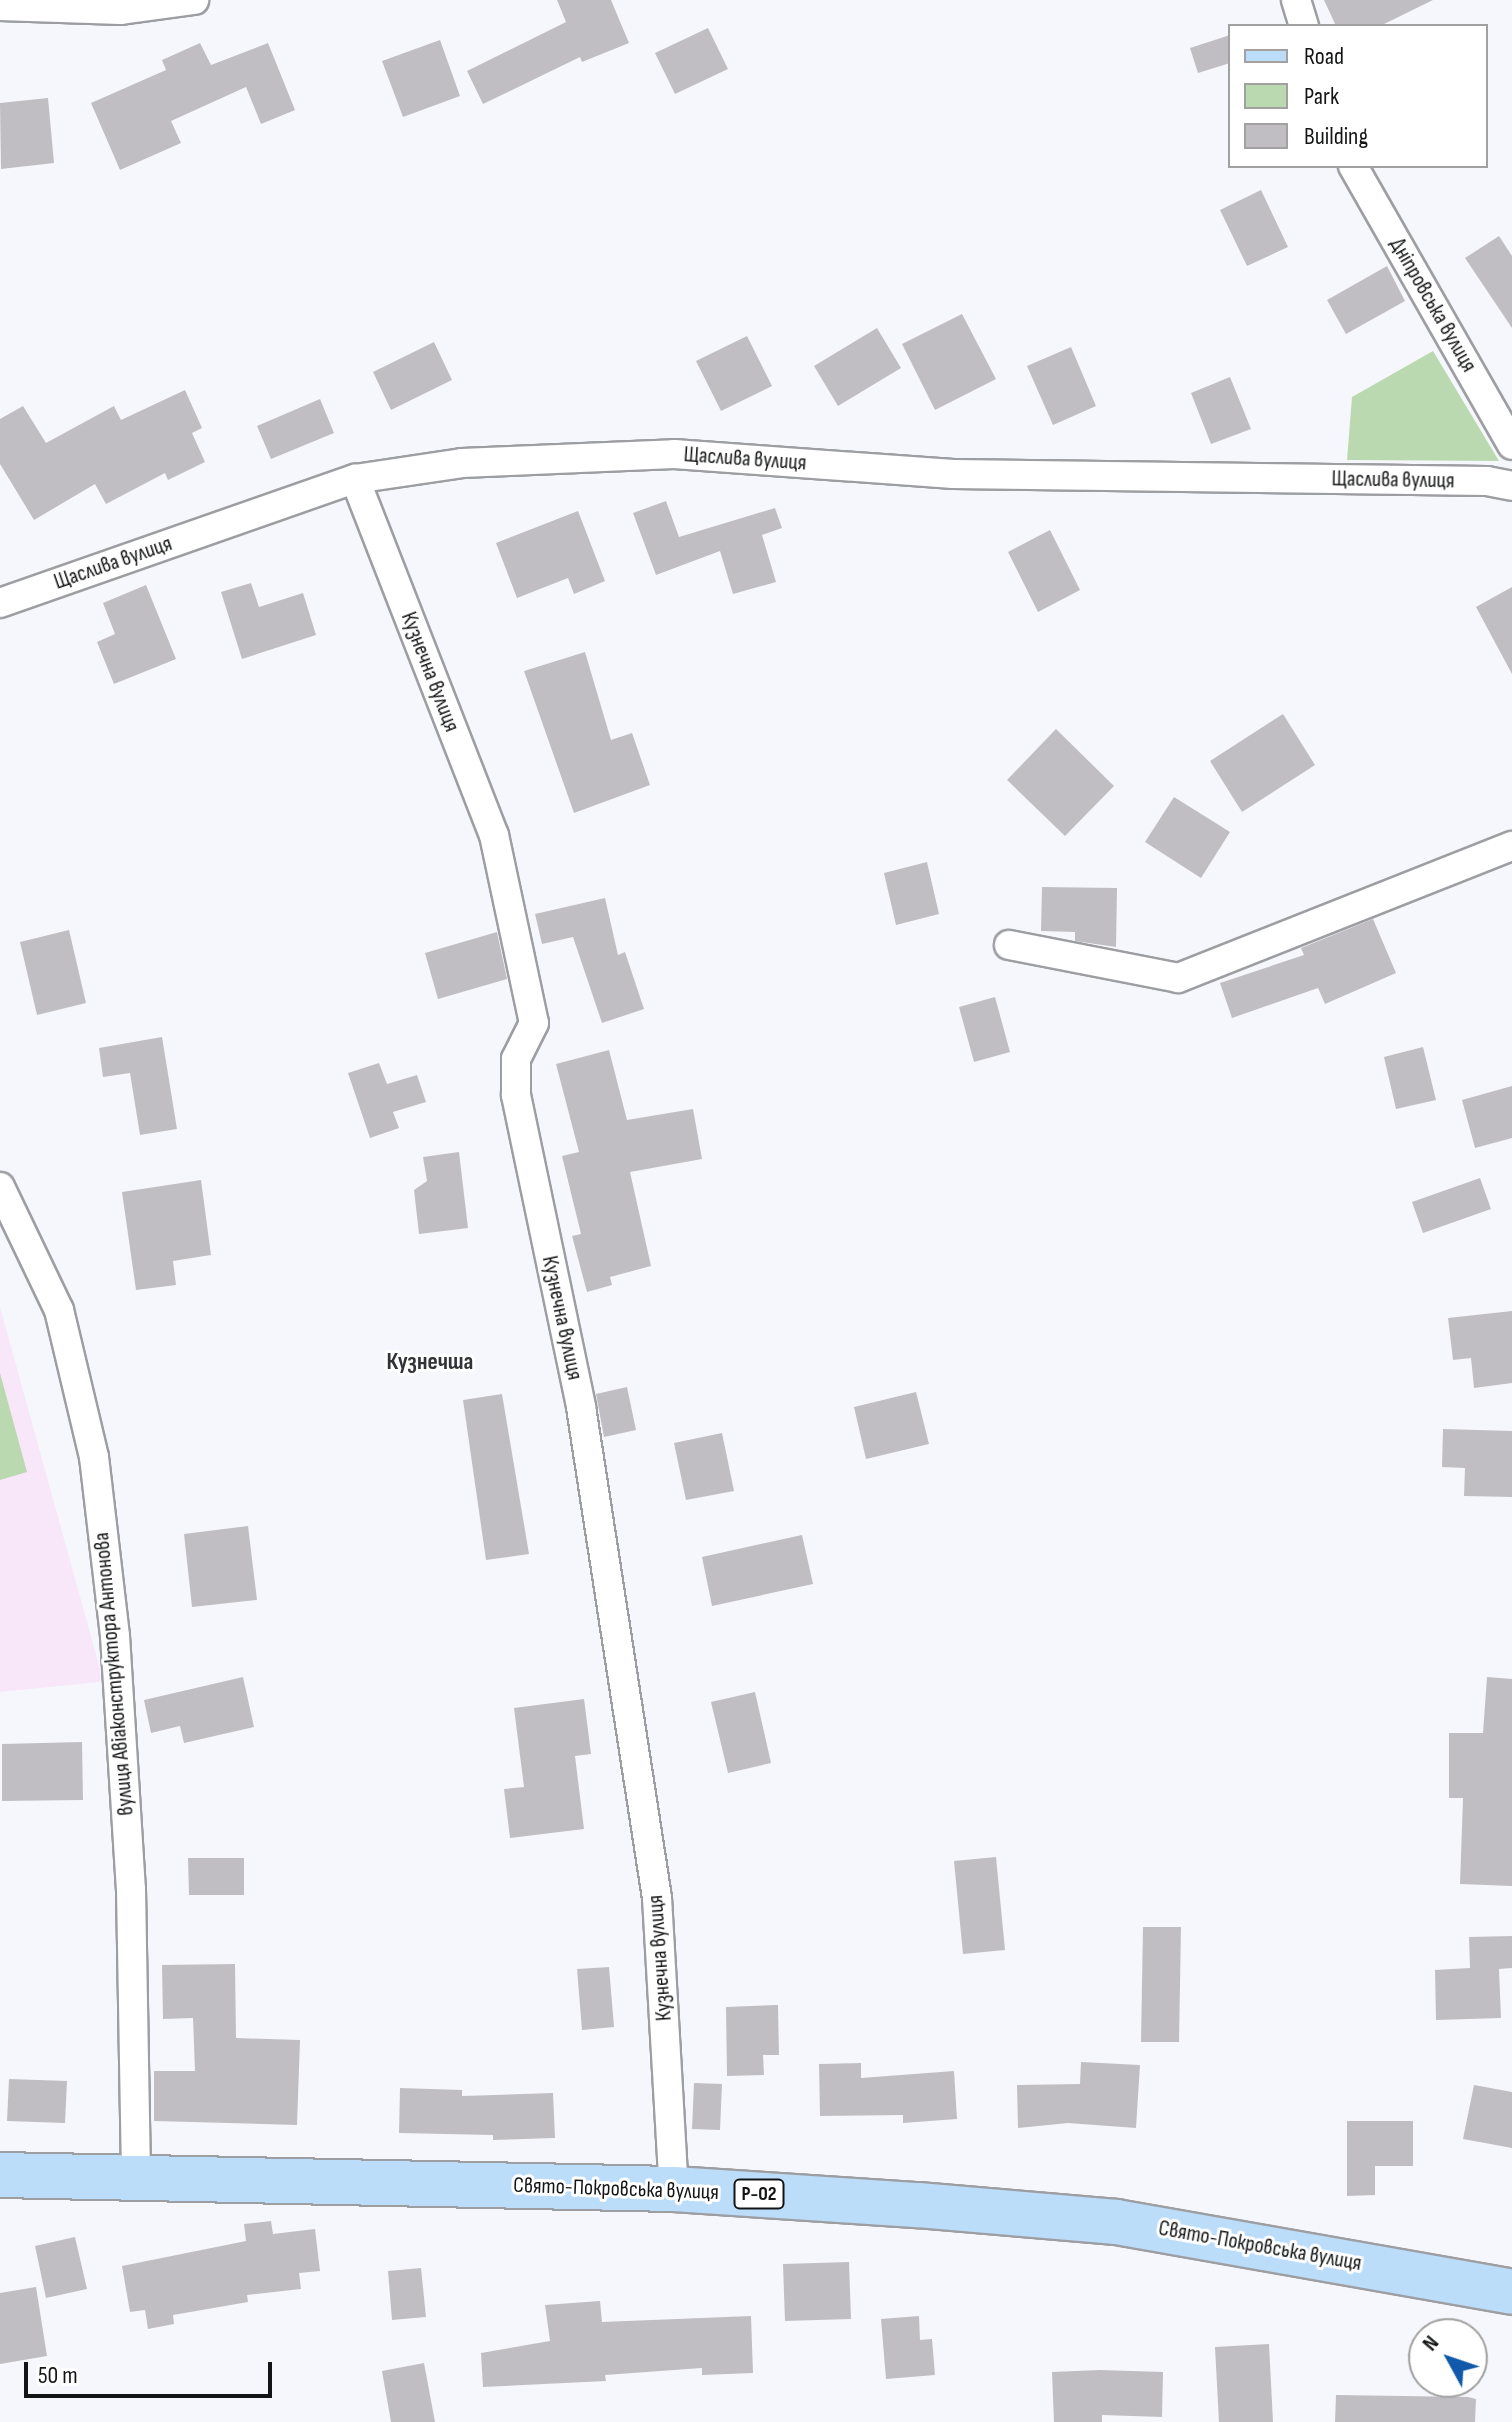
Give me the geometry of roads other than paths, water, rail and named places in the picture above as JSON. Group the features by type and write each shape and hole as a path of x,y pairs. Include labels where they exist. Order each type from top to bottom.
{"main road":[{"name":"Свято-Покровська вулиця","path":"0,2175 674,2189 1116,2222 1512,2292"}],"street":[{"path":"0,6 121,10 194,0"},
{"path":"1296,0 1303,24"},
{"name":"Дніпровська вулиця","path":"1354,168 1512,445"},
{"name":"Щаслива вулиця","path":"0,603 355,479 462,463 674,454 953,474 1487,481 1512,486"},
{"name":"Кузнечна вулиця","path":"355,479 494,835 534,1023 516,1059 516,1095 581,1407 657,1898 674,2189"},
{"path":"1009,945 1178,978 1512,846"},
{"name":"вулиця Авіаконструктора Антонова","path":"0,1187 59,1310 94,1457 115,1636 131,1889 136,2180"}],"district":[{"name":"Кузнечша","path":"430,1362"}]}
